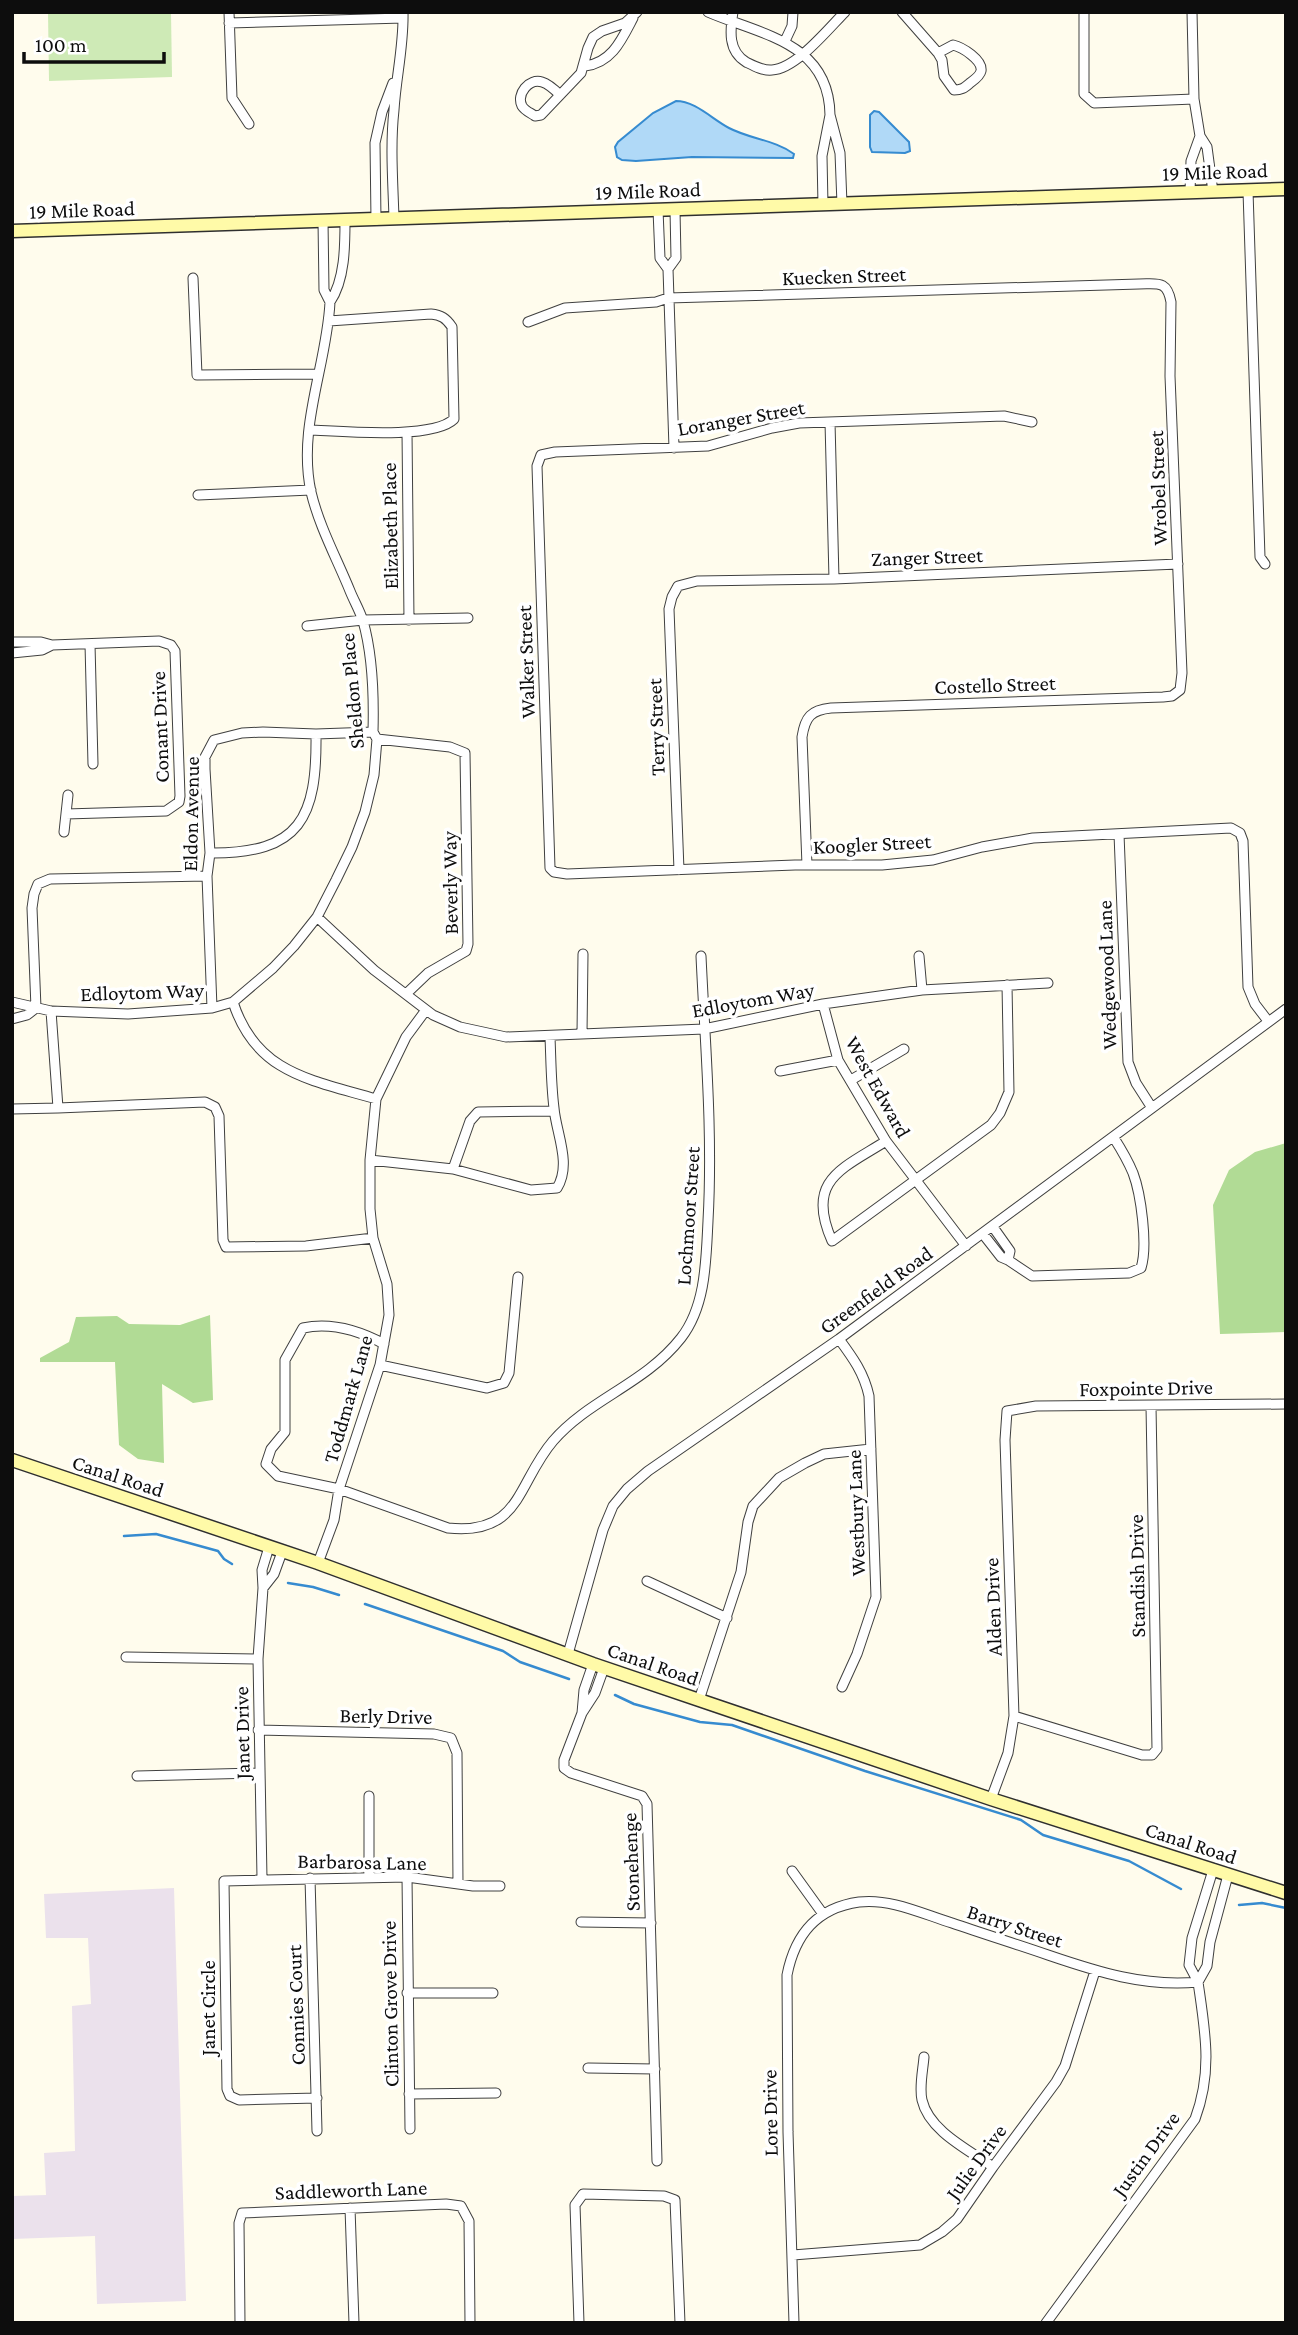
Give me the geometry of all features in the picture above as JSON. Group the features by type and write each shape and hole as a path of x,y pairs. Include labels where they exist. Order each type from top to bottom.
{"street":[{"path":"708,12 732,17 786,41 804,54 818,72 830,101 822,156 823,205"},
{"path":"786,41 792,27 793,12"},
{"path":"732,17 732,44 735,54 769,71 778,69 804,54 845,12"},
{"path":"901,12 938,53 942,60 944,76 954,90 961,90 976,79 981,71 980,65 961,47 953,45 938,53"},
{"path":"1084,12 1084,94 1087,99 1094,103 1194,99"},
{"path":"1192,12 1194,99 1200,136 1207,147 1213,192"},
{"path":"585,66 601,62 618,47 636,13"},
{"path":"562,93 544,83 531,82 521,93 520,100 526,111 536,116 541,115 562,93 581,73 593,37 625,23 636,13"},
{"path":"249,124 232,98 229,17 403,15 404,38 391,144 394,219"},
{"path":"376,220 376,143 382,112 400,61"},
{"path":"830,115 840,153 842,204"},
{"path":"1190,192 1191,160 1200,136"},
{"path":"376,143 391,144"},
{"name":"19 Mile Road","path":"12,231 1286,189"},
{"path":"1248,191 1260,557 1265,564"},
{"path":"658,210 660,258 668,269"},
{"path":"674,448 668,269 676,258 675,210"},
{"name":"Sheldon Place","path":"330,302 337,292 345,244 345,220"},
{"name":"Sheldon Place","path":"233,1002 274,968 317,917 352,847 365,812 373,775 375,736 363,620 319,519 311,490 308,459 317,374 329,321 330,302 324,289 323,221"},
{"path":"194,278 197,375 317,374"},
{"name":"Kuecken Street","path":"528,322 565,308 656,302 668,298 1101,285 1164,286"},
{"name":"Wrobel Street","path":"1164,286 1169,291 1171,302 1170,376 1182,673 1180,690"},
{"path":"309,430 407,432 439,428 454,419 452,327 447,320 431,314 329,321"},
{"name":"Loranger Street","path":"541,455 555,452 708,446 786,425 830,422 1004,416 1032,422"},
{"path":"830,422 834,579"},
{"name":"Elizabeth Place","path":"407,432 409,620"},
{"name":"Walker Street","path":"541,455 537,466 550,868"},
{"path":"198,495 311,490"},
{"name":"Zanger Street","path":"678,586 697,581 834,579 1178,564"},
{"name":"Terry Street","path":"678,586 671,597 670,609 679,870"},
{"path":"307,626 363,620 468,618"},
{"name":"Conant Drive","path":"66,814 166,811 175,807 180,796 176,655 171,645 159,641 90,643"},
{"path":"12,642 41,642 52,645 90,643 93,764"},
{"path":"12,653 42,650 52,645"},
{"name":"Costello Street","path":"807,865 802,737 809,713 831,708 1163,698 1180,690"},
{"name":"Eldon Avenue","path":"212,1009 207,876 210,853 205,757 214,740 242,733 263,732 375,736"},
{"path":"210,853 239,854 262,850 296,827 312,796 316,772 316,734"},
{"name":"Beverly Way","path":"375,736 450,747 465,753 468,944 466,951 428,972 406,993"},
{"path":"64,832 68,795"},
{"name":"Koogler Street","path":"550,868 554,872 567,874 807,865 882,865 921,861 1033,838 1223,827 1236,830 1243,841 1248,987 1255,1004 1268,1021"},
{"name":"Wedgewood Lane","path":"1119,834 1128,1062 1136,1083 1152,1108"},
{"path":"12,1019 27,1015 36,1008 32,908 38,884 50,879 207,876"},
{"path":"317,917 374,970 406,993"},
{"path":"582,1034 583,954"},
{"name":"Lochmoor Street","path":"384,1344 363,1333 321,1324 303,1328 285,1360 285,1432 271,1450 266,1464 278,1476 339,1489 449,1528 467,1530 484,1527 512,1508 553,1440 578,1418 643,1376 683,1336 694,1315 701,1292 706,1257 711,1164 701,956"},
{"path":"919,956 922,990"},
{"name":"Edloytom Way","path":"406,993 446,1022 492,1035 550,1037 704,1029 823,1004 922,990 1048,983"},
{"path":"886,1141 837,1172 828,1183 823,1212 832,1241 991,1125 1009,1092 1007,985"},
{"name":"Edloytom Way","path":"12,1002 51,1011 128,1014 212,1009 233,1002 244,1027 263,1054 282,1067 306,1078 376,1099"},
{"name":"West Edward","path":"823,1004 838,1060 886,1141 966,1247"},
{"name":"Greenfield Road","path":"568,1654 603,1530 613,1506 627,1489 648,1471 966,1247 1286,1009"},
{"path":"426,1010 407,1037 376,1099 370,1160 453,1169 531,1190 557,1188 563,1165 554,1111 550,1037"},
{"path":"51,1011 58,1108"},
{"path":"851,1080 904,1049"},
{"path":"780,1071 838,1060"},
{"path":"12,1109 205,1102 215,1107 219,1116 223,1240 226,1247 306,1246 373,1238"},
{"path":"453,1169 470,1121 478,1112 554,1111"},
{"path":"983,1234 1001,1257 1032,1276 1129,1273 1141,1268 1144,1250 1138,1191 1133,1173 1114,1138"},
{"name":"Toddmark Lane","path":"318,1563 334,1520 339,1489 380,1365 389,1315 387,1284 373,1238 370,1160"},
{"path":"993,1227 1010,1251 1008,1259"},
{"path":"380,1365 488,1388 504,1383 509,1373 519,1277"},
{"name":"Westbury Lane","path":"839,1339 859,1366 869,1396 876,1597 857,1654 842,1687"},
{"path":"1285,1404 1286,1413"},
{"name":"Foxpointe Drive","path":"1007,1411 1036,1406 1285,1404"},
{"name":"Standish Drive","path":"1014,1716 1142,1755 1152,1755 1158,1745 1151,1406"},
{"name":"Alden Drive","path":"991,1799 1008,1753 1014,1716 1004,1440 1007,1411"},
{"path":"699,1700 741,1572 753,1506 779,1478 824,1454 872,1449"},
{"name":"Canal Road","path":"12,1460 318,1563 598,1666 991,1799 1286,1893"},
{"name":"Janet Drive","path":"262,1878 258,1659 262,1570 269,1547"},
{"name":"Janet Drive","path":"263,1588 274,1574 282,1552"},
{"path":"647,1581 727,1618"},
{"path":"126,1657 258,1659"},
{"name":"Stonehenge","path":"582,1713 584,1690 598,1666"},
{"name":"Stonehenge","path":"598,1666 594,1693 582,1713 564,1768 571,1773 642,1796 647,1804 657,2161"},
{"name":"Berly Drive","path":"258,1730 434,1734 450,1738 457,1753 458,1883"},
{"path":"137,1776 260,1773"},
{"path":"369,1796 369,1877"},
{"name":"Justin Drive","path":"1046,2323 1195,2119 1206,2081 1205,2022 1198,1982 1189,1965 1192,1938 1213,1870"},
{"path":"792,1871 823,1914"},
{"name":"Justin Drive","path":"1198,1982 1207,1966 1210,1942 1228,1875"},
{"name":"Barbarosa Lane","path":"224,1881 262,1878 407,1877 500,1886"},
{"name":"Clinton Grove Drive","path":"407,1877 410,2130"},
{"name":"Connies Court","path":"310,1878 317,2131"},
{"name":"Janet Circle","path":"224,1881 227,2090 230,2096 239,2100 317,2098"},
{"path":"1204,1900 1220,1904"},
{"name":"Barry Street","path":"823,1914 859,1902 907,1908 1120,1978 1177,1984 1198,1982"},
{"name":"Lore Drive","path":"794,2323 787,1975 791,1952 799,1938 809,1925 823,1914"},
{"path":"581,1922 651,1923"},
{"name":"Julie Drive","path":"793,2255 920,2245 957,2219 1042,2104 1065,2066 1095,1971"},
{"path":"407,1993 493,1993"},
{"path":"924,2057 921,2098 930,2118 960,2144 993,2167"},
{"path":"588,2068 655,2068"},
{"path":"408,2094 496,2093"},
{"path":"579,2323 575,2205 583,2194 664,2196 676,2200 680,2323"},
{"name":"Saddleworth Lane","path":"240,2323 239,2223 242,2213 446,2204 461,2206 469,2221 470,2323"},
{"path":"350,2208 354,2323"}],"shaded area":[{"path":"174,1888 186,2301 97,2304 95,2236 12,2239 12,2196 46,2195 44,2153 75,2151 72,2006 91,2004 88,1938 46,1938 44,1894"}],"green space":[{"path":"48,12 171,12 172,77 49,81"},
{"path":"1286,1143 1286,1332 1220,1334 1213,1205 1229,1170 1255,1152"},
{"path":"210,1315 213,1400 193,1403 162,1384 164,1463 138,1459 119,1445 115,1362 40,1362 40,1358 69,1342 76,1317 117,1316 129,1324 180,1325"}],"water":[{"path":"676,101 697,107 737,132 787,149 794,154 793,158 692,157 636,161 617,157 615,147 618,142 653,113"},
{"path":"874,111 879,112 909,142 910,151 872,152 870,115"}],"waterway":[{"path":"124,1536 156,1534 218,1551 232,1564"},
{"path":"288,1583 339,1595"},
{"path":"365,1604 503,1651 520,1662 569,1679"},
{"path":"615,1695 634,1704 700,1722 732,1725 865,1771 1021,1820 1043,1835 1129,1861 1181,1889"},
{"path":"1239,1905 1262,1903 1286,1908"}]}
